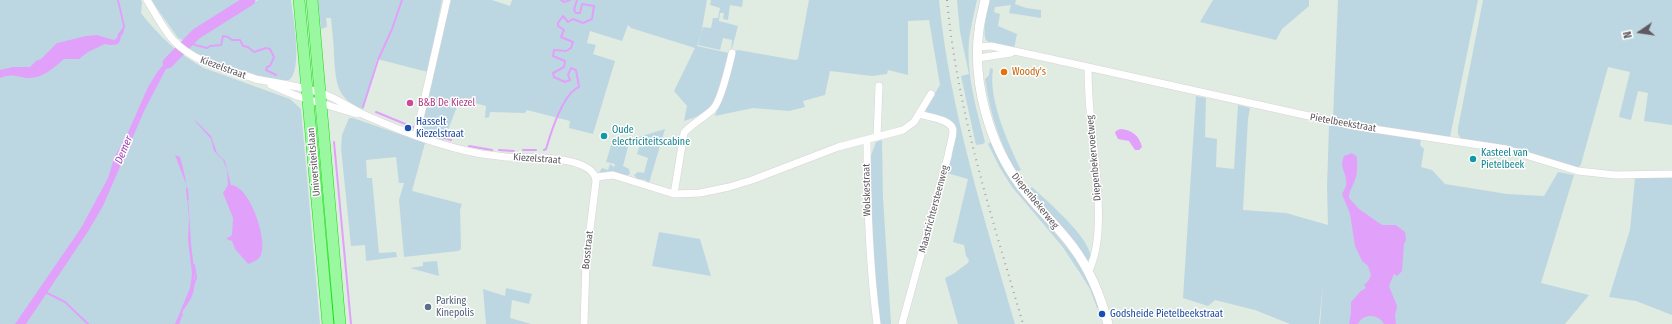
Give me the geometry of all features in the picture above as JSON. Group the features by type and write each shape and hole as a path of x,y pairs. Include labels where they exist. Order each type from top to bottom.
{"highway":[{"name":"Universiteitslaan","path":"299,0 328,324"},
{"name":"Universiteitslaan","path":"312,0 340,324"}],"main road":[{"name":"Diepenbekerweg","path":"985,0 979,30 978,58 980,81 989,124 1003,158 1020,184 1073,247 1088,272 1102,304 1108,324"}],"street":[{"name":"Kiezelstraat","path":"147,0 167,32 177,43 200,60 255,79 320,98 416,136 488,155 548,158 572,162 590,168 596,177"},
{"path":"416,136 447,0"},
{"name":"Pietelbeekstraat","path":"978,47 991,46 1354,126 1506,149 1578,171 1615,175 1672,174"},
{"name":"Pietelbeekstraat","path":"978,58 1016,52"},
{"path":"674,194 684,133 690,126 709,113 717,104 732,53"},
{"name":"Diepenbekervoetweg","path":"1088,67 1088,99 1098,177 1098,211 1095,254 1093,263 1088,272"},
{"name":"Kiezelstraat","path":"255,79 320,98 365,116"},
{"path":"877,137 879,86"},
{"path":"596,177 613,175 674,194 700,193 729,187 752,180 838,147 908,128 919,114 931,94"},
{"name":"Maastrichtersteenweg","path":"902,324 948,156 953,131 947,122 919,114"},
{"name":"Wolskestraat","path":"867,140 867,199 870,262 876,324"},
{"name":"Bosstraat","path":"584,324 586,262 596,177"}],"shaded area":[{"path":"0,0 141,0 141,13 162,37 186,57 204,68 290,99 301,109 320,324 0,324"},
{"path":"151,0 243,0 184,41 178,38"},
{"path":"258,0 291,0 296,43 296,66 289,80 266,78 228,67 194,53 189,48 197,38"},
{"path":"318,0 442,0 428,72 377,59 363,110 354,105 342,95 339,89 336,74 331,18 326,18 327,27 321,29"},
{"path":"449,0 492,0 510,6 512,0 707,0 701,34 697,46 729,53 715,101 709,109 684,121 687,106 674,91 695,48 631,28 628,25 622,41 590,31 587,43 596,45 593,54 615,61 593,134 569,128 570,121 527,110 525,113 490,112 489,117 485,118 486,106 460,99 444,140 420,133"},
{"path":"711,0 743,0 742,7 730,5 728,20 723,19 724,13 720,13 719,21 738,26 731,52 732,40 723,38 720,50 698,45 703,27 711,28 713,18 718,18 720,8 710,5"},
{"path":"809,0 939,0 951,82 960,123 980,204 1015,324 958,324 945,278 968,263 969,260 966,256 964,245 953,242 968,179 947,173 955,129 926,112 926,108 940,85 929,20 908,21 908,75 888,70 887,74 872,76 830,71 825,95 803,101 805,107 789,111 753,108 715,116 735,51 738,50 795,60 798,59"},
{"path":"957,0 977,0 968,53 972,91 985,142 983,144 976,145 961,76 969,74 960,32"},
{"path":"990,0 1016,0 1015,4 1026,8 1041,10 1041,18 1009,13 1011,5 995,7 994,12 1000,14 998,26 1017,34 1014,49 993,44 985,38 986,21"},
{"path":"1213,0 1309,0 1309,6 1282,29 1276,40 1200,22"},
{"path":"1338,0 1478,0 1450,137 1333,119"},
{"path":"1483,0 1672,0 1672,125 1644,121 1648,93 1638,91 1631,120 1619,117 1630,72 1608,67 1581,164 1578,169 1461,139 1458,134 1458,128"},
{"path":"990,68 993,69 993,94 1000,121 1021,170 1016,172 1000,138 990,104 985,79 989,75"},
{"path":"1196,96 1206,98 1205,137 1217,139 1216,167 1234,169 1238,105 1250,108 1248,119 1243,210 1286,213 1328,225 1327,187 1329,126 1342,126 1421,140 1420,145 1424,149 1421,167 1432,170 1445,184 1507,194 1544,196 1558,172 1574,175 1541,283 1589,295 1565,324 1320,324 1323,283 1319,324 1290,324 1255,310 1215,300 1208,306 1183,298"},
{"path":"349,118 353,118 425,143 412,191 462,204 460,210 461,249 458,251 404,257 399,200 404,183 399,183 396,157 366,160 367,178 372,178 379,253 396,252 397,257 366,261 365,245 351,246 341,148 342,135"},
{"path":"665,129 649,183 645,182 646,180 637,179 634,175 638,172 644,173 648,158 637,154 640,145 629,142 629,140"},
{"path":"882,140 883,198 891,324 879,324 872,262 870,158 876,142"},
{"path":"612,142 628,147 623,166 629,169 630,174 626,176 611,171 599,173 602,168 608,170 610,164 614,167 615,164 606,162"},
{"path":"991,142 1003,166 1021,192 1077,260 1089,280 1100,307 1097,308 1090,289 1062,246 1012,187 1000,168 988,144"},
{"path":"1635,178 1672,178 1672,315 1636,301 1609,297 1630,230"},
{"path":"1032,187 1077,231 1089,251 1091,259 1087,260 1040,204 1038,198 1030,189"},
{"path":"659,232 700,239 711,276 652,266"},
{"path":"437,261 439,276 410,268 423,266 423,262"},
{"path":"506,288 532,294 529,304 512,300 510,318 531,324 486,324 483,289 505,296"}],"water":[{"path":"124,26 120,41 116,45 105,44 88,52 79,59 64,59 48,72 38,77 28,78 11,76 0,78 0,70 13,67 30,67 36,61 41,59 57,43 97,35 114,40 117,38"},
{"path":"177,50 180,53 166,69 145,109 103,206 89,230 26,324 15,324 81,228 108,178 114,158 126,137 148,87 158,71"},
{"path":"195,120 211,136 217,153 225,161 231,185 238,188 245,194 256,215 262,238 262,248 261,255 256,261 248,264 235,249 232,241 226,239 232,235 233,218 223,193 228,185 227,170 223,160 214,151 211,139"},
{"path":"1120,129 1131,132 1137,136 1142,147 1139,150 1135,150 1129,141 1118,139 1115,133"},
{"path":"1352,153 1357,157 1357,171 1349,198 1359,209 1382,225 1396,225 1405,232 1406,240 1404,244 1402,271 1397,276 1394,274 1389,286 1397,306 1395,316 1396,324 1384,324 1379,318 1371,316 1363,318 1358,324 1349,324 1351,302 1361,291 1366,288 1364,285 1369,280 1371,275 1368,266 1362,261 1355,246 1350,214 1342,194 1345,188 1346,178 1342,164 1344,156"},
{"path":"175,155 180,157 186,183"},
{"path":"186,186 195,276 191,298 179,319 178,324 175,324 190,288 192,274 188,240 189,219"}],"waterway":[{"path":"118,0 124,26 122,34"},
{"name":"Demer","path":"168,63 196,34 250,0"},
{"path":"363,107 378,60 392,29 402,0"},
{"path":"561,0 564,2 570,0"},
{"path":"544,150 546,149 558,114 568,97 579,87 576,70 571,68 568,75 570,80 565,82 554,77 553,73 564,67 565,61 553,56 554,50 566,51 571,48 573,42 561,37 564,30 558,26 558,23 563,16 568,22 573,19 583,23 592,19 594,6 582,4 580,13 576,13 574,10 577,0"},
{"path":"189,41 195,45 207,48 210,46 221,45 223,36 232,40 240,40 243,46 248,47 254,52 266,48 270,49 274,57 270,66 267,67 266,70 276,75"},
{"path":"376,112 415,128"},
{"path":"422,130 451,140"},
{"path":"334,142 351,324"},
{"path":"469,146 492,150"},
{"path":"499,150 514,151"},
{"path":"523,150 536,150"},
{"path":"187,189 188,199"},
{"path":"193,286 196,278 194,265"},
{"path":"45,292 65,302 88,324"},
{"path":"178,324 182,314"}],"railway":[{"path":"947,0 952,41 967,123 988,204 1023,324"}],"place":[{"name":"Woody's","path":"1004,72"},
{"name":"B&B De Kiezel","path":"410,103"},
{"name":"Hasselt Kiezelstraat","path":"408,128"},
{"name":"Oude electriciteitscabine","path":"604,136"},
{"name":"Kasteel van Pietelbeek","path":"1473,159"},
{"name":"Parking Kinepolis","path":"428,307"},
{"name":"Godsheide Pietelbeekstraat","path":"1102,314"}]}
